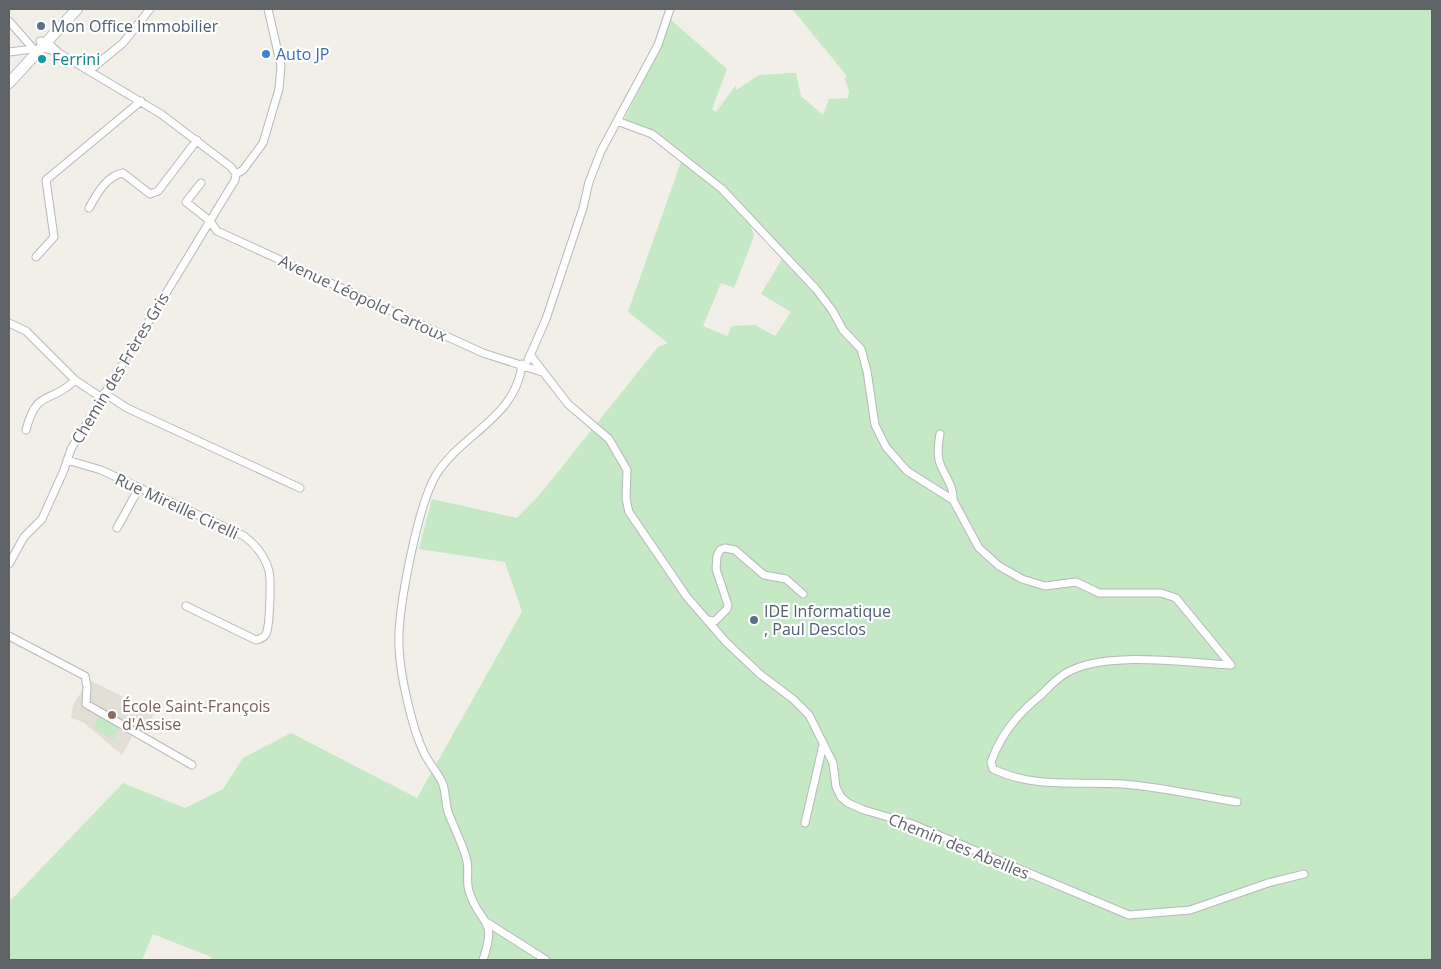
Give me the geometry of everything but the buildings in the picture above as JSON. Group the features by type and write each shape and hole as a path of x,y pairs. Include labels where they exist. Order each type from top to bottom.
{"main road":[{"path":"9,83 70,9"},
{"path":"9,75 77,9"}],"street":[{"path":"89,71 122,43 150,9"},
{"name":"Chemin des Frères Gris","path":"9,564 24,537 42,519 71,448 235,180 236,174 243,170 264,143 279,89 281,66 268,9"},
{"path":"483,960 488,943 489,927 472,900 468,888 466,857 449,814 442,783 419,742 402,680 398,644 406,585 424,498 436,474 453,453 487,425 504,406 520,380 522,364 531,356 601,151 658,44 670,9"},
{"path":"9,21 40,46 59,53 141,101 197,140 231,167 236,174"},
{"path":"9,52 40,46"},
{"path":"36,257 54,237 46,180 141,101"},
{"path":"617,121 652,134 722,189 816,289 832,310 843,330 861,349 867,371 875,425 886,447 907,471 953,500"},
{"path":"89,208 101,188 115,174 123,173 150,194 158,191 197,140"},
{"name":"Avenue Léopold Cartoux","path":"201,184 186,202 210,221 217,231 482,353 516,365 522,364"},
{"path":"9,324 26,331 75,380 103,396 300,488"},
{"name":"Chemin des Abeilles","path":"531,356 568,404 609,439 627,470 626,499 629,512 687,597 754,669 793,699 809,715 833,763 836,787 848,803 864,810 912,824 1129,915 1190,910 1268,883 1304,874"},
{"name":"Chemin des Abeilles","path":"522,364 543,373"},
{"path":"26,430 31,412 38,402 75,380"},
{"path":"940,434 938,446 940,464 950,485 953,500 979,548 999,566 1022,579 1045,586 1076,582 1099,593 1161,593 1176,598 1231,665 1129,659 1093,662 1067,672 1027,706 999,740 990,762 994,769 1022,779 1080,785 1122,784 1237,802"},
{"name":"Rue Mireille Cirelli","path":"67,460 100,470 244,536 254,543 263,556 269,572 269,608 266,634 262,638 256,640 186,606"},
{"path":"117,528 139,488"},
{"path":"707,620 715,621 727,609 728,604 716,562 720,550 725,548 735,550 764,575 786,579 803,594"},
{"path":"9,636 85,676 88,687 86,704 192,765"},
{"path":"805,823 823,745"},
{"path":"487,922 546,960"}],"shaded area":[{"name":"École Saint-François d'Assise","path":"89,680 155,713 140,736 134,733 122,755 83,722 71,718 73,705"}],"green space":[{"path":"792,9 1432,9 1432,960 211,960 211,957 153,934 142,960 9,960 9,902 123,783 185,808 223,789 243,758 291,733 417,798 522,612 505,562 419,549 432,499 517,518 541,493 658,347 668,343 628,312 682,159 735,205 751,226 754,236 734,288 721,283 703,326 727,336 732,326 755,325 775,336 791,312 761,294 782,259 824,304 831,303 710,177 686,156 655,134 626,121 625,118 657,54 670,19 727,69 712,109 716,112 736,85 736,90 759,75 796,73 801,96 823,115 829,99 848,98 849,91 845,79 847,76"},
{"path":"100,715 120,727 113,740 93,727"}],"place":[{"name":"Mon Office Immobilier","path":"41,26"},
{"name":"Auto JP","path":"266,54"},
{"name":"Ferrini","path":"42,59"},
{"name":"IDE Informatique , Paul Desclos","path":"754,620"},
{"name":"École Saint-François d'Assise","path":"112,715"}]}
